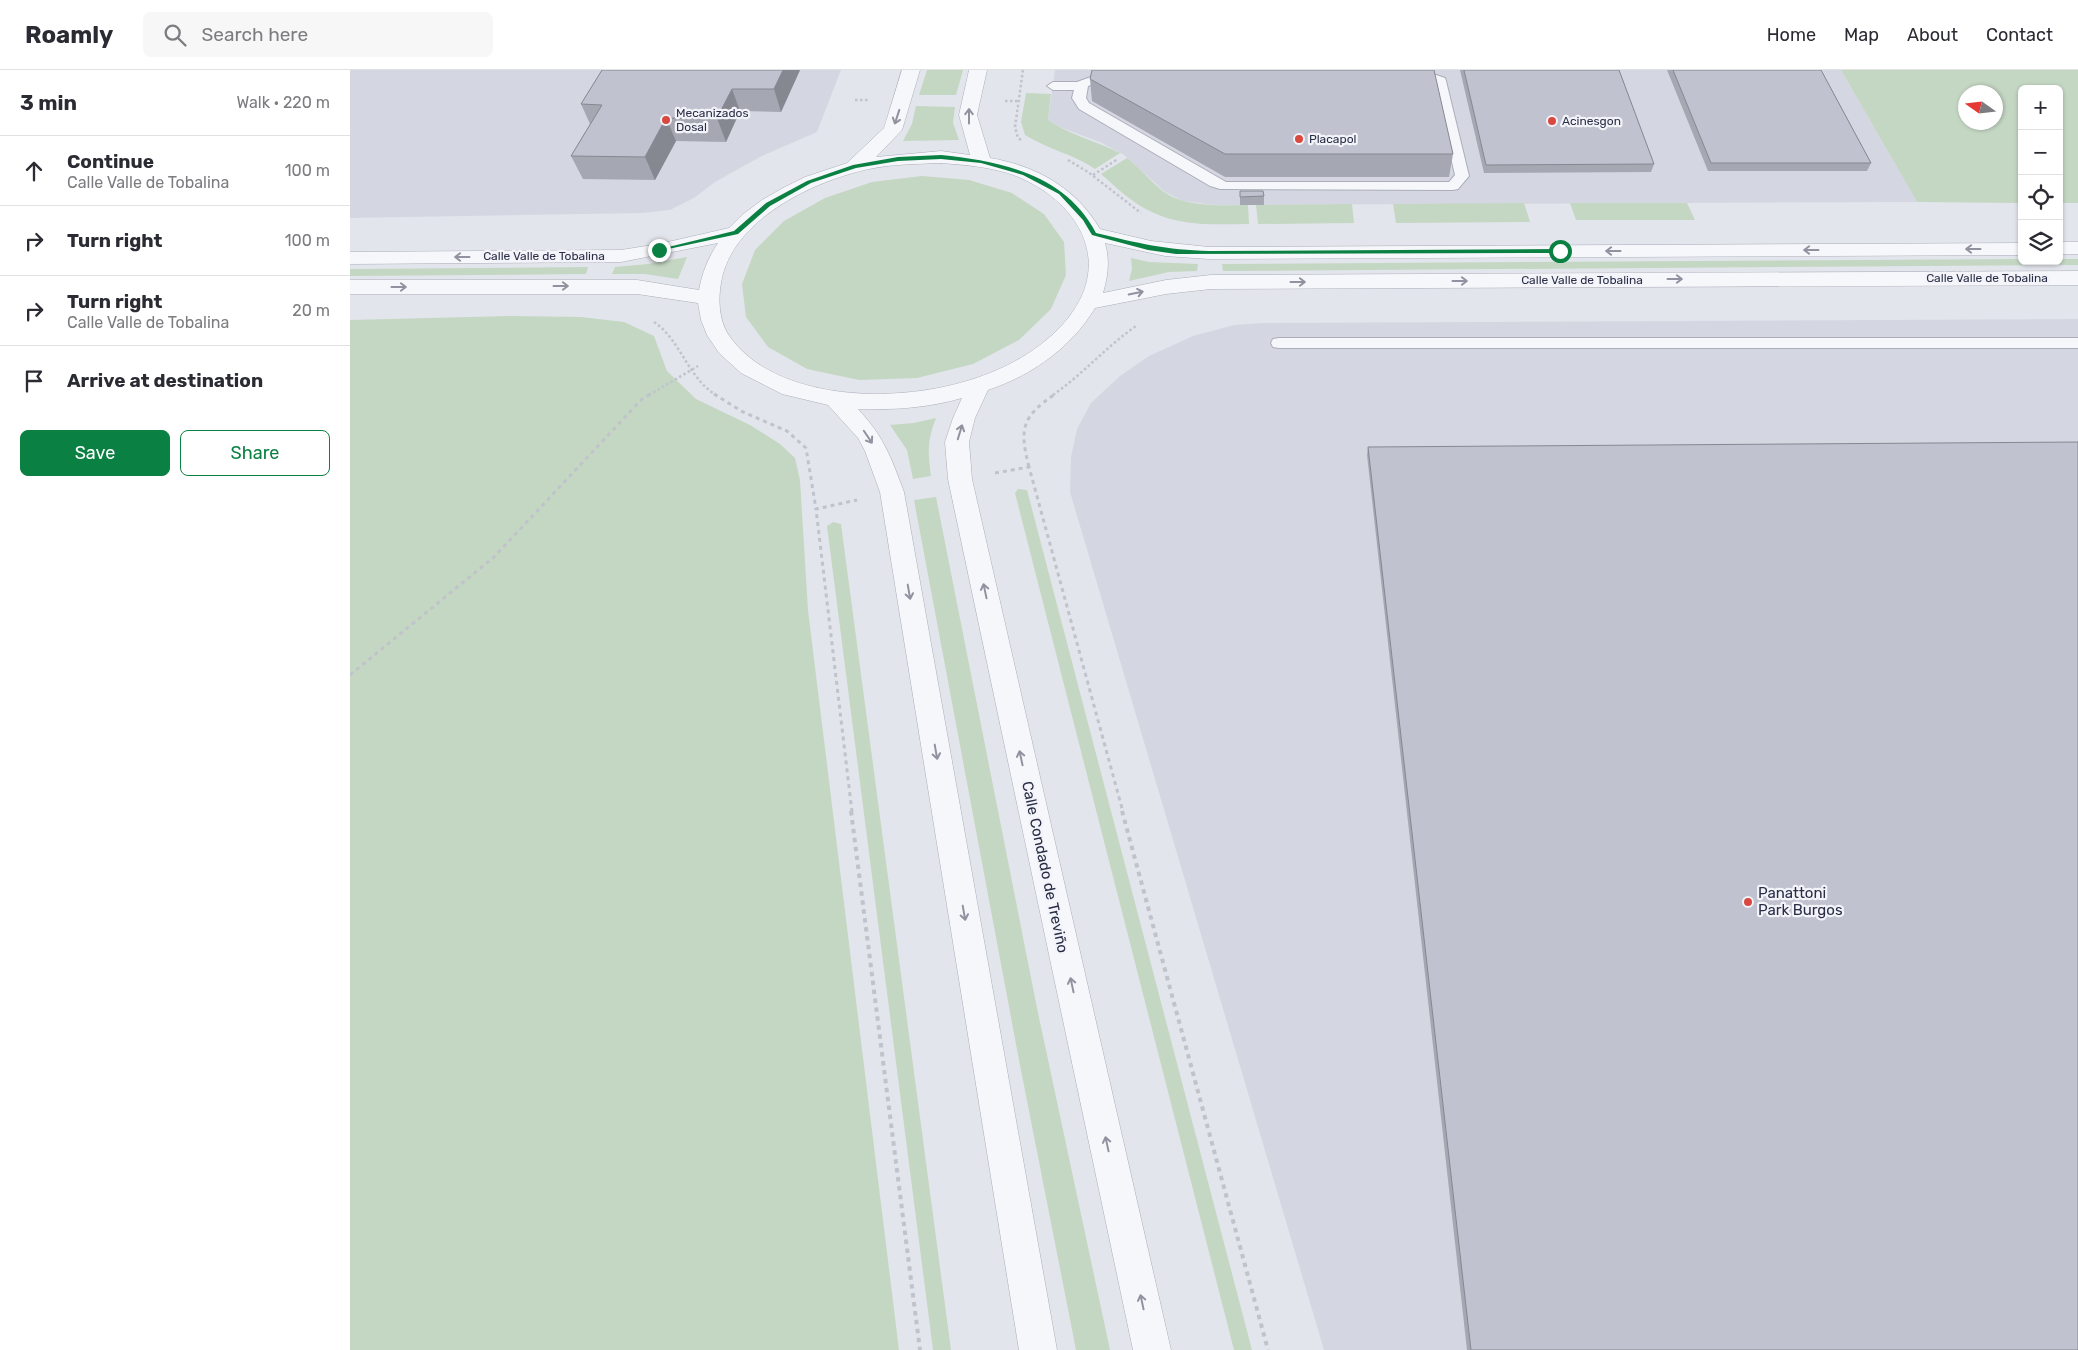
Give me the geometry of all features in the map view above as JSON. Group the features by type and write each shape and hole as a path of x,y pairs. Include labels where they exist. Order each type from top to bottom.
{"street":[{"path":"855,166 892,130 911,70"},
{"path":"978,70 968,115 982,161"},
{"path":"932,157 982,161 1025,173 1061,193 1086,219 1094,234 1099,256 1098,279 1088,303 1076,322 1035,358 979,385 932,397 883,402 836,400 802,393 771,382 746,366 726,349 709,315 708,298 715,264 736,233 768,205 809,182 855,166 898,159 932,157"},
{"name":"Calle Valle de Tobalina","path":"350,258 621,256 659,250 736,233"},
{"name":"Calle Valle de Tobalina","path":"1094,234 1148,248 1201,253 2018,248"},
{"path":"2063,248 2078,248"},
{"name":"Calle Valle de Tobalina","path":"1088,303 1166,287 1211,282 2078,278"},
{"path":"350,287 637,287 708,298"},
{"name":"Calle Condado de Treviño","path":"979,385 964,418 957,442 960,479 1152,1350"},
{"path":"836,400 866,432 878,451 892,492 1038,1350"}],"lane":[{"path":"1428,76 1440,81 1462,176 1453,186 1369,186 1225,186 1215,183 1084,106 1080,103 1079,98 1082,84 1099,78 1428,76"},
{"path":"1053,86 1082,86"},
{"path":"1369,186 1371,204"},
{"path":"1279,343 2078,343"}],"path":[{"path":"1023,70 1015,127 1018,138 1023,141"},
{"path":"1093,175 1124,155"},
{"path":"1064,158 1093,175 1128,205 1143,214"},
{"path":"649,319 666,330 690,370 708,390 743,412 787,431 806,448 816,508 847,775 920,1350"},
{"path":"350,675 494,557 642,399 726,349"},
{"path":"960,479 1029,467 1268,1350"},
{"path":"816,508 892,492"}],"shaded area":[{"name":"Mecanizados Dosal","path":"350,70 841,70 817,132 760,157 715,182 694,198 670,210 643,213 350,218"},
{"path":"1055,70 1841,70 1917,202 1214,205 1183,201 1165,192 1124,155 1102,143 1057,126 1048,120"},
{"name":"Panattoni Park Burgos","path":"2078,319 2078,1350 1324,1350 1070,492 1071,457 1077,429 1091,403 1120,376 1149,356 1193,336 1234,325 1263,323"}],"green space":[{"path":"927,70 963,70 956,95 919,95"},
{"path":"1841,70 2078,70 2078,203 2063,203 2063,85 2018,85 2018,203 1917,202"},
{"path":"1026,93 1051,94 1048,120 1065,130 1120,153 1095,169 1078,159 1025,135 1021,122"},
{"path":"916,106 955,107 953,123 959,140 903,141 912,124"},
{"path":"1127,158 1164,192 1183,201 1216,205 1248,205 1249,224 1189,223 1177,221 1147,210 1126,196 1101,174"},
{"path":"922,176 969,180 1012,193 1044,214 1064,242 1066,275 1051,309 1019,340 973,364 917,378 859,380 807,369 768,347 746,317 742,284 755,250 784,221 825,198 872,182"},
{"path":"1524,203 1530,222 1396,223 1393,204"},
{"path":"1570,203 1687,203 1695,220 1576,220"},
{"path":"1352,204 1354,223 1258,224 1256,205"},
{"path":"687,257 678,279 645,274 612,274 615,267 648,264"},
{"path":"1131,258 1149,262 1198,264 1197,271 1169,272 1129,281 1132,269"},
{"path":"2018,259 2018,265 2063,265 2063,259 2078,259 2078,265 1223,271 1222,264"},
{"path":"588,267 586,274 350,276 350,269"},
{"path":"512,316 581,317 624,322 654,336 667,371 696,399 750,425 780,444 795,458 800,480 808,610 899,1350 350,1350 350,320"},
{"path":"936,418 929,447 931,476 913,479 907,450 890,425 914,423"},
{"path":"1018,489 1027,490 1252,1350 1234,1350 1015,493"},
{"path":"936,497 1037,1008 1110,1350 1076,1350 1019,1060 914,500"},
{"path":"833,522 841,524 951,1350 933,1350 827,526"}],"building":[{"name":"Mecanizados Dosal","path":"602,70 783,70 774,89 732,89 717,118 666,118 645,157 571,156 602,105 581,104"},
{"name":"Placapol","path":"1092,70 1434,70 1453,154 1225,154 1090,79"},
{"name":"Acinesgon","path":"1464,70 1619,70 1654,164 1486,165"},
{"path":"1673,70 1821,70 1871,163 1711,163"},
{"path":"1240,191 1263,191 1264,196 1240,197"},
{"name":"Panattoni Park Burgos","path":"2078,442 2078,1350 1471,1350 1368,447"}],"place":[{"name":"Mecanizados Dosal","path":"666,120"},
{"name":"Acinesgon","path":"1552,121"},
{"name":"Placapol","path":"1299,139"},
{"name":"Panattoni Park Burgos","path":"1748,902"}],"route":[{"path":"659,250 736,233 768,205 809,182 855,166 898,159 941,157 982,161 1025,173 1044,182 1075,205 1086,219 1094,234 1148,248 1176,252 1209,253 1560,251"}]}
